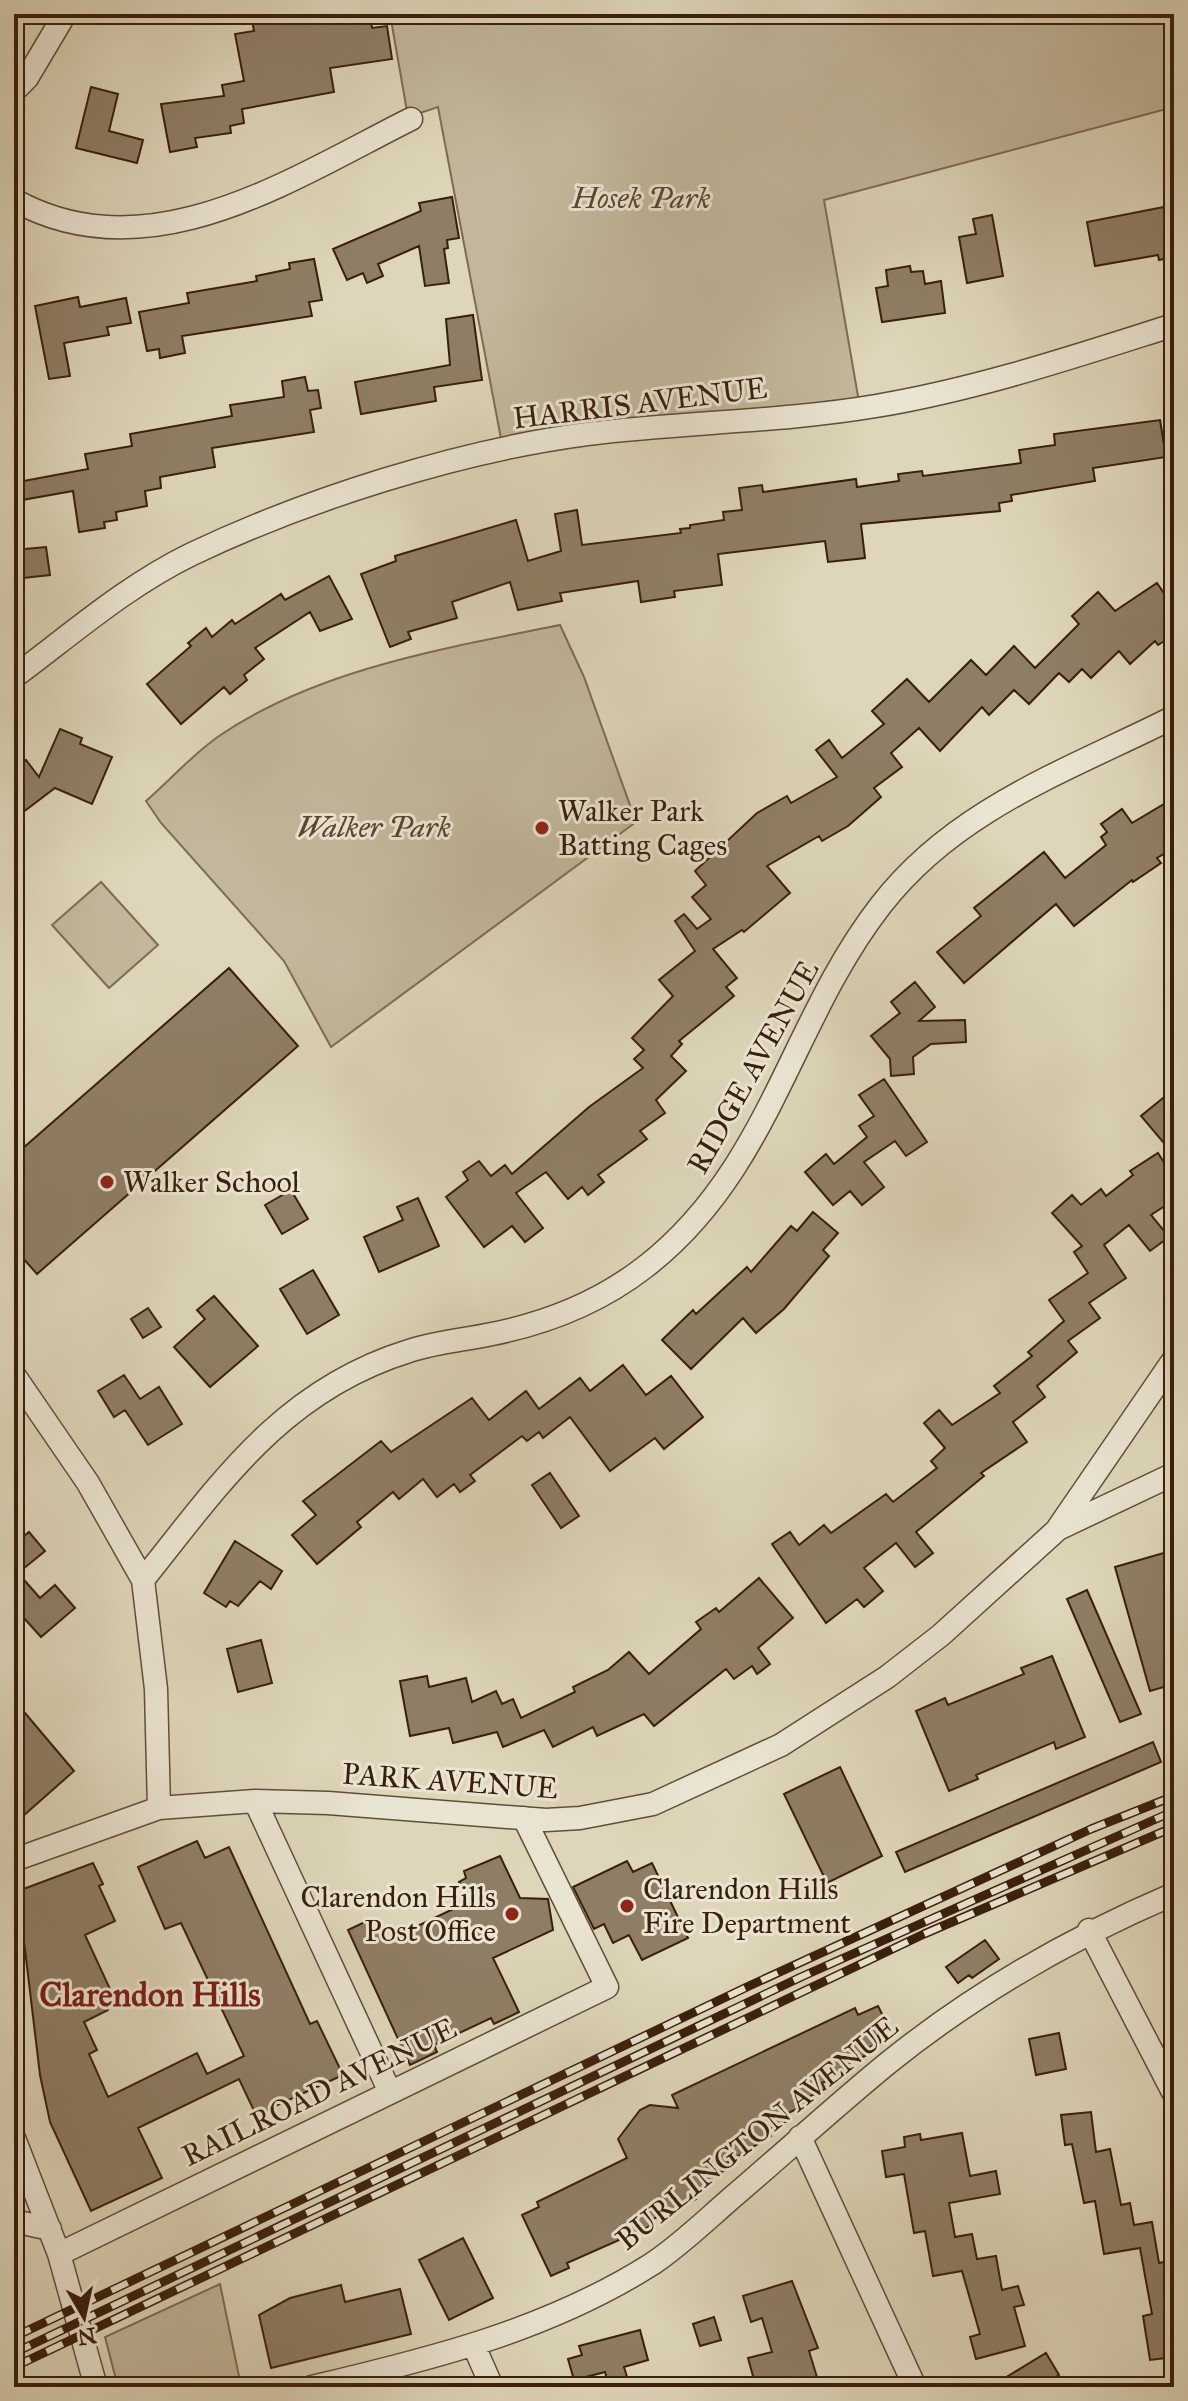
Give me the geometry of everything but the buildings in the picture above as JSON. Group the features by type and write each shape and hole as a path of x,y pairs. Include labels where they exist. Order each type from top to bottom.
{"street":[{"path":"14,91 27,78 65,14"},
{"path":"14,200 75,224 105,227 137,227 202,217 411,119"},
{"name":"HARRIS AVENUE","path":"14,677 108,606 190,555 271,520 407,475 583,435 887,404 1027,371 1174,325"},
{"name":"RIDGE AVENUE","path":"143,1580 245,1454 296,1408 334,1382 411,1350 490,1335 559,1315 603,1294 645,1267 719,1195 761,1123 852,950 881,904 925,858 973,818 1008,797 1174,717"},
{"path":"1058,1529 1174,1359"},
{"path":"14,1375 88,1483 143,1580 156,1689 159,1808"},
{"name":"PARK AVENUE","path":"14,1860 159,1808 255,1801 524,1818 580,1818 653,1804 781,1745 832,1714 919,1652 1058,1529 1174,1474"},
{"path":"255,1801 389,2090"},
{"name":"RAILROAD AVENUE","path":"59,2254 389,2090 607,1987 524,1818"},
{"name":"BURLINGTON AVENUE","path":"312,2387 474,2346 575,2307 654,2262 800,2137 941,2023 1089,1930 1174,1894"},
{"path":"1089,1930 1174,2094"},
{"path":"800,2137 915,2387"},
{"path":"14,2138 59,2254 96,2387"},
{"path":"14,2221 50,2229"},
{"path":"474,2346 492,2387"}],"green space":[{"name":"Hosek Park","path":"390,14 1174,14 1174,107 824,200 859,402 502,444 438,107 408,117"},
{"name":"Walker Park","path":"560,625 584,677 636,822 331,1047 284,961 161,823 146,801 219,736 257,713 298,694 384,664"},
{"path":"101,882 158,945 109,988 52,925"},
{"path":"220,2284 241,2386 118,2387 105,2337"}],"railway":[{"path":"14,2337 749,1986 1091,1829 1174,1796"},
{"path":"14,2353 801,1977 1174,1811"},
{"path":"14,2367 924,1934 1174,1827"}],"place":[{"name":"Walker Park Batting Cages","path":"542,828"},
{"name":"Walker School","path":"107,1182"},
{"name":"Clarendon Hills Fire Department","path":"627,1906"},
{"name":"Clarendon Hills Post Office","path":"512,1914"}],"district":[{"name":"Clarendon Hills","path":"150,1994"}]}
